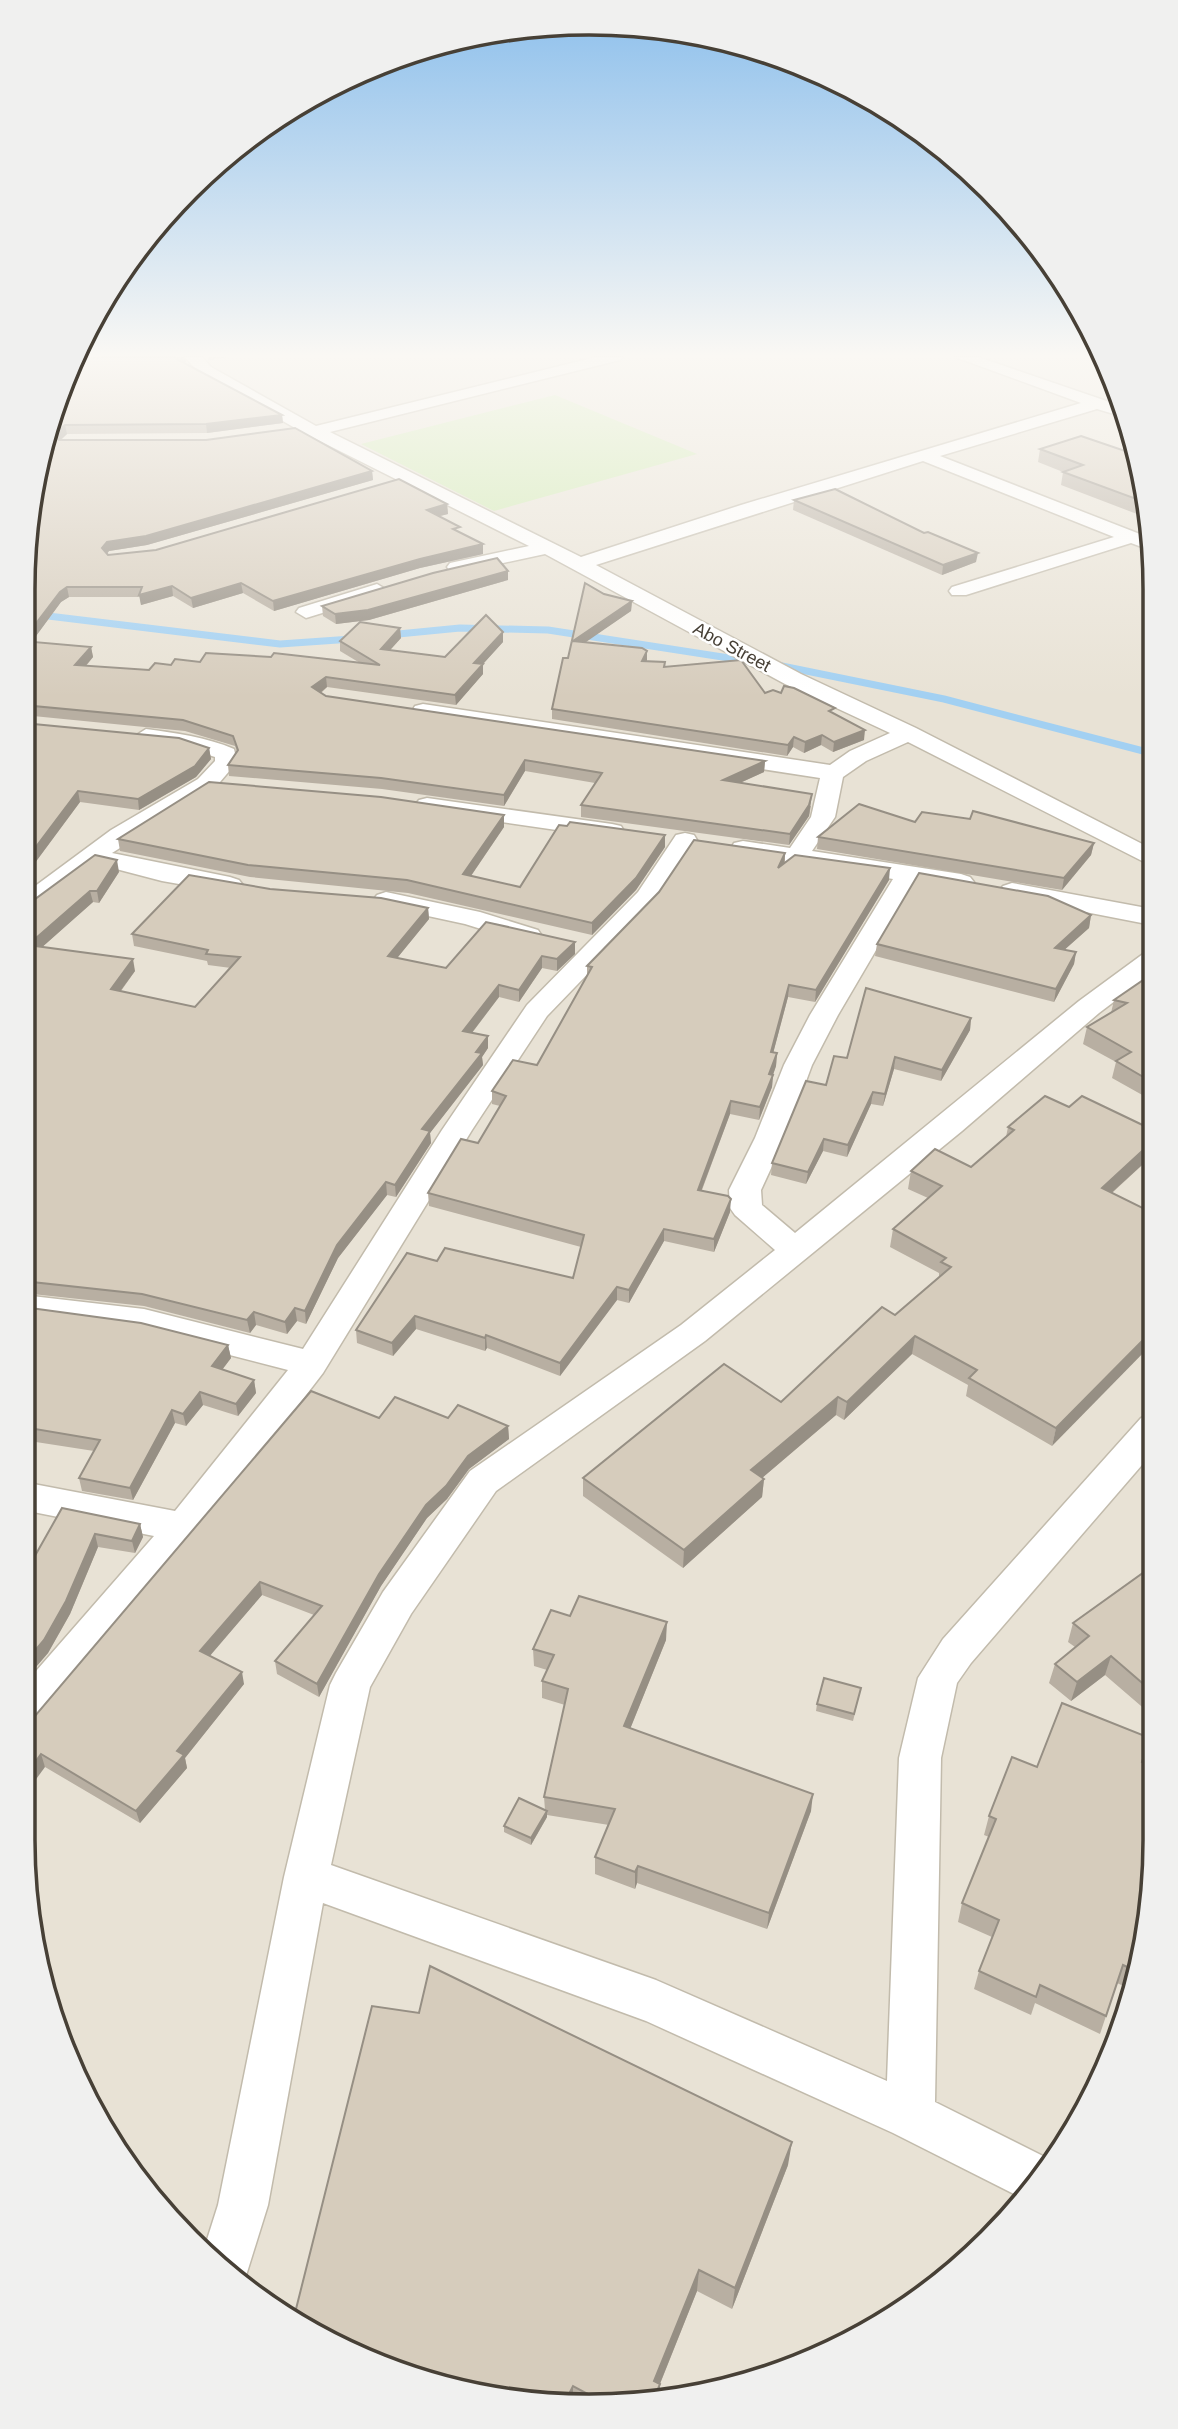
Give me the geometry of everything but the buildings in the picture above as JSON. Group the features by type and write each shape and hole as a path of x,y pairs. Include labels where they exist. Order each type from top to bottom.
{"street":[{"name":"Abo Street","path":"397,470 580,564 793,680 908,733 1143,854"},
{"path":"580,564 747,509 880,470"},
{"path":"960,470 1141,540"},
{"path":"386,485 411,477"},
{"path":"959,591 1132,537"},
{"path":"437,572 545,548"},
{"path":"306,612 401,582"},
{"path":"395,707 612,737 834,773"},
{"path":"796,857 823,817 829,781 834,773 858,756 908,733"},
{"path":"35,898 156,812 206,784 226,762 226,754 184,740 129,735"},
{"path":"206,784 240,786"},
{"path":"408,802 634,834"},
{"path":"35,1701 184,1527 311,1364 374,1261 537,1011 575,943 648,897 692,841 909,873 1143,915"},
{"path":"92,855 162,873 257,889"},
{"path":"795,1249 759,1222 746,1208 745,1190 819,1025 909,873"},
{"path":"366,897 471,917 575,943"},
{"path":"227,2259 243,2205 306,1877 350,1685 397,1603 483,1481 693,1333 951,1124 1088,1007 1143,967"},
{"path":"35,1307 144,1321 212,1336 311,1364"},
{"path":"909,2116 919,1758 938,1678 957,1651 1143,1440"},
{"path":"35,1498 184,1527"},
{"path":"306,1877 656,2002 909,2116 1030,2176"}],"shaded area":[{"path":"48,470 1130,470 1138,517 1143,589 1142,1876 1132,1948 1114,2018 1086,2085 1069,2117 1029,2177 981,2232 926,2280 897,2301 834,2337 767,2365 697,2383 625,2393 553,2393 446,2375 377,2352 312,2320 281,2301 224,2257 172,2205 128,2148 92,2085 77,2052 54,1983 40,1912 35,1840 35,589 40,517"}],"green space":[{"path":"413,470 639,470 494,511"}],"waterway":[{"path":"40,615 280,644 352,639"},
{"path":"388,635 460,628 548,630 755,662"},
{"path":"777,665 944,699 1143,751"}]}
